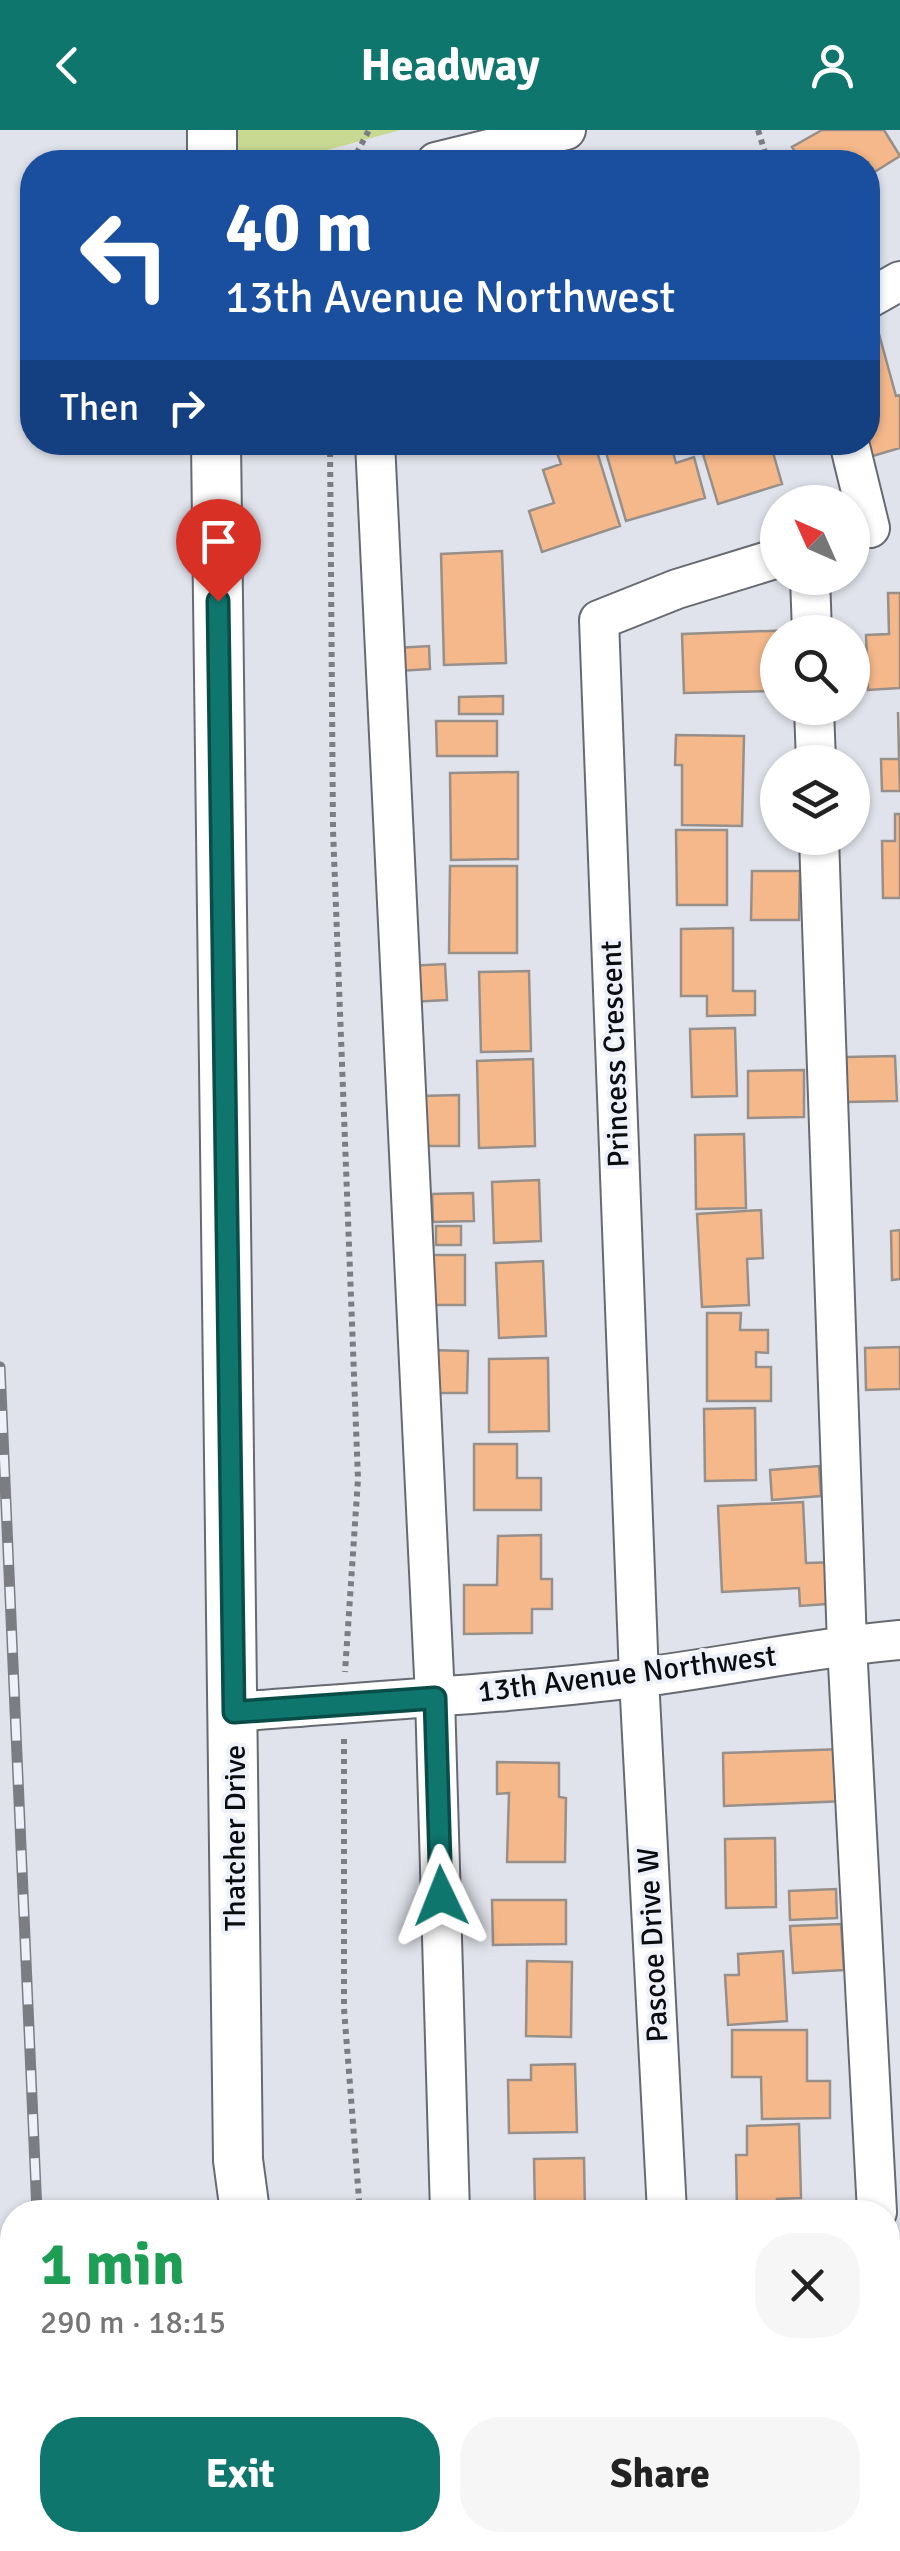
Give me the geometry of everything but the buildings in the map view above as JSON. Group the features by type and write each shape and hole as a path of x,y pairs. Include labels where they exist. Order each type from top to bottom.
{"main road":[{"name":"Thatcher Drive","path":"216,455 238,2160 243,2200"}],"street":[{"path":"485,150 566,130"},
{"path":"387,455 435,1698 450,2200"},
{"path":"853,455 874,527"},
{"name":"Princess Crescent","path":"638,1678 598,620 677,589 760,564"},
{"path":"820,855 847,1645 876,2200"},
{"name":"13th Avenue Northwest","path":"234,1712 638,1678 900,1640"},
{"name":"Pascoe Drive W","path":"638,1678 666,2200"}],"path":[{"path":"330,455 333,830 358,1479 344,1703 344,2009 359,2200"}],"green space":[{"path":"226,130 400,130 328,150 226,148"}],"railway":[{"path":"0,1367 36,2200"}],"route":[{"path":"218,601 234,1712 435,1698 441,1896"}]}
